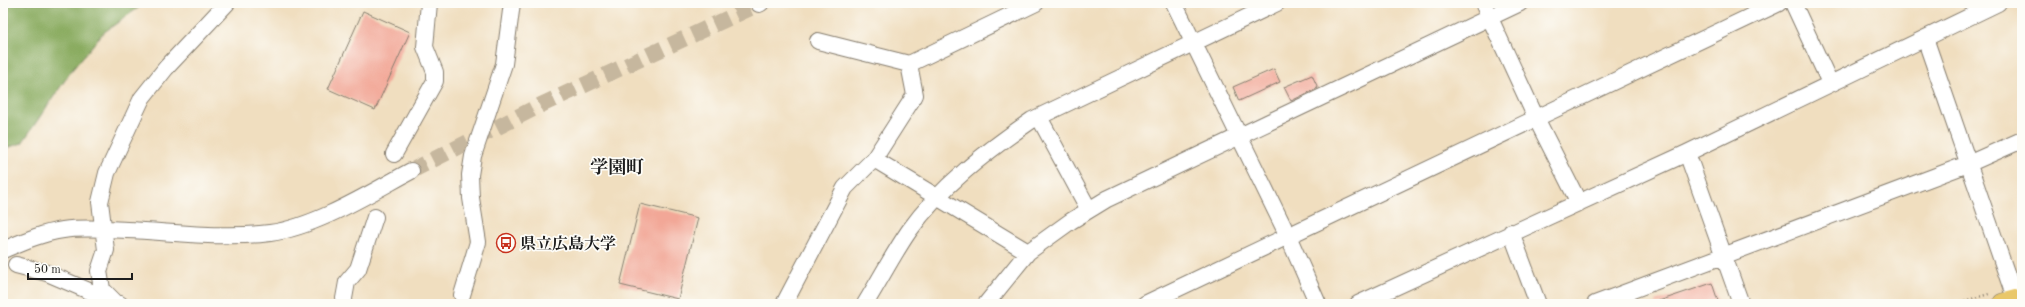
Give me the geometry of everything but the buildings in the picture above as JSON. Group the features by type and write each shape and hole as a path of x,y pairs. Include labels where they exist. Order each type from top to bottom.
{"street":[{"path":"117,303 102,289 99,271 106,250 105,228 100,202 107,173 142,98 166,68 227,3"},
{"path":"394,154 435,80 435,72 425,47 429,3"},
{"path":"462,295 478,242 471,198 470,175 473,156 504,64 512,3"},
{"path":"818,42 909,64 1036,3"},
{"path":"1174,3 1288,236 1318,304"},
{"path":"865,304 909,231 963,172 997,144 1039,117 1277,3"},
{"path":"1483,3 1536,118 1579,203"},
{"path":"986,304 1028,252 1089,210 1107,200 1520,3"},
{"path":"1145,304 1779,3"},
{"path":"1793,3 1830,83"},
{"path":"1358,304 1511,232 1579,203 1687,153 1998,3"},
{"path":"1925,38 2015,302"},
{"path":"784,304 844,188 874,159 915,95 909,64"},
{"path":"1039,117 1089,210"},
{"path":"1595,304 1968,164 2022,140"},
{"path":"1687,153 1741,304"},
{"path":"874,159 1028,252"},
{"path":"3,250 24,240 63,230 105,228 230,235 270,233 300,226 356,201 411,171"},
{"path":"343,304 347,282 358,269 375,217"},
{"path":"1511,232 1538,304"},
{"path":"16,265 47,273 117,303"}],"green space":[{"path":"3,3 145,3 103,33 72,70 22,143 3,149"}],"tunnel":[{"path":"411,171 539,106 759,4"}],"place":[{"name":"県立広島大学","path":"506,243"}],"district":[{"name":"学園町","path":"617,167"}]}
